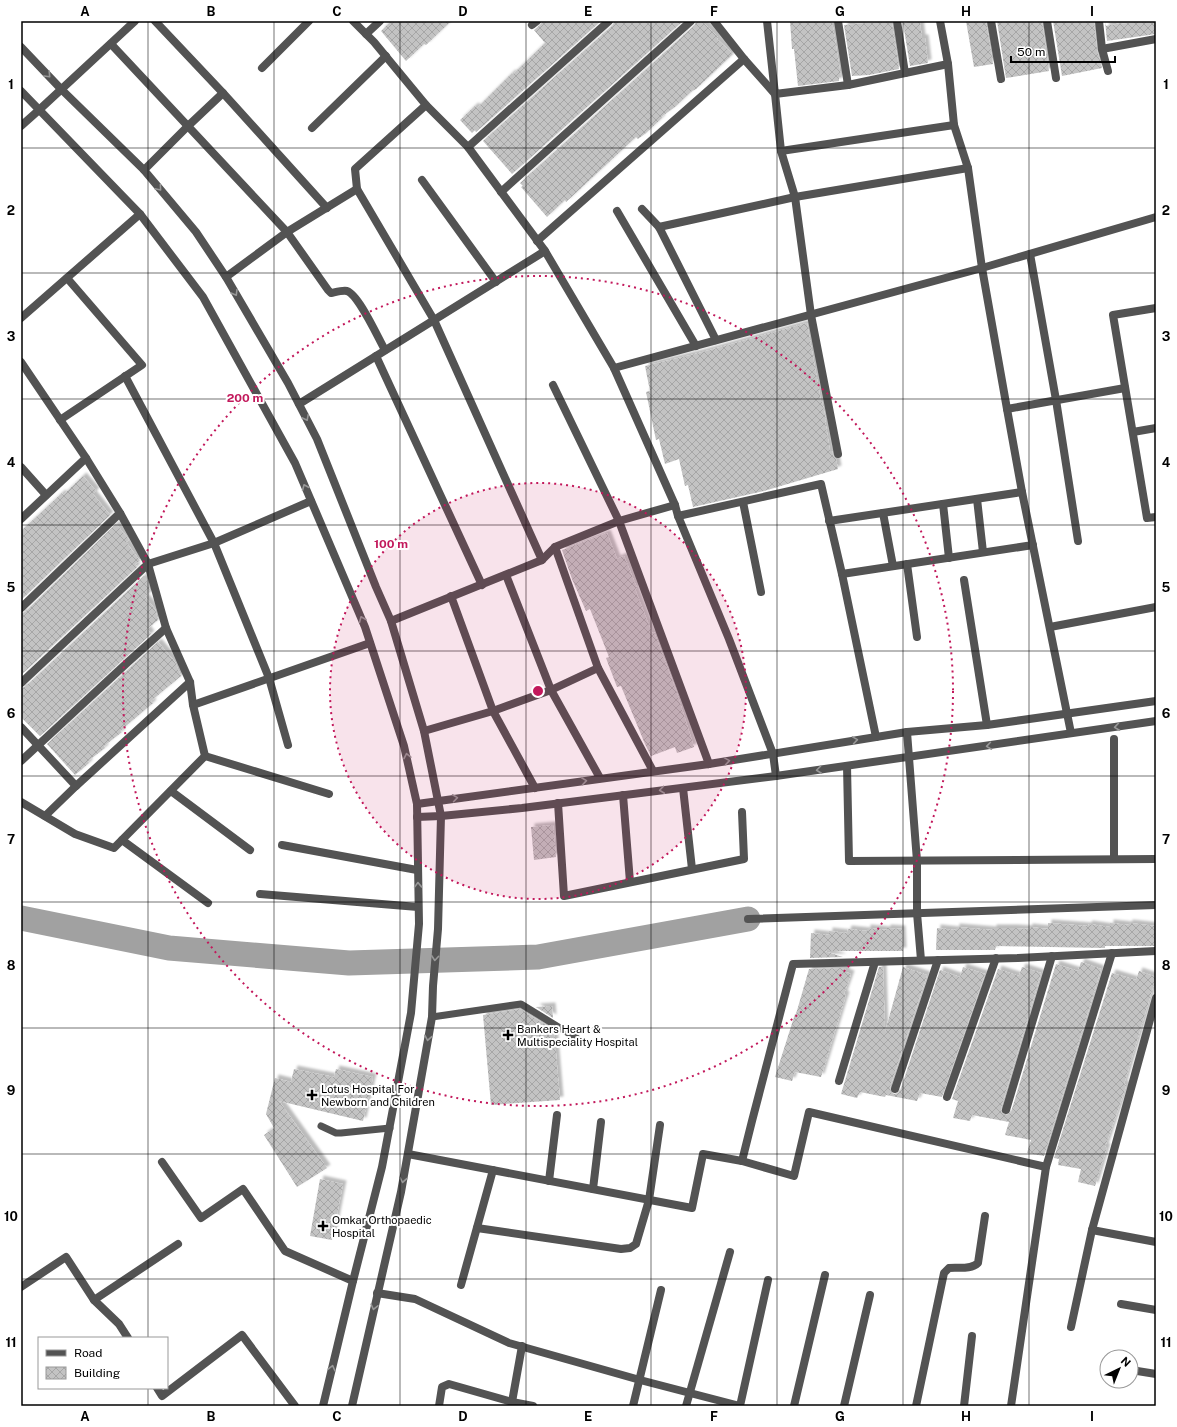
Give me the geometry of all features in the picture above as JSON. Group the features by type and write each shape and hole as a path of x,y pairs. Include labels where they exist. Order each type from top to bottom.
{"street":[{"path":"21,126 135,21"},
{"path":"155,21 223,93 327,208"},
{"path":"262,68 309,21"},
{"path":"353,21 386,56 426,105 468,147 545,251 614,368 675,505 678,516 729,639 773,754 776,776"},
{"path":"366,34 380,21"},
{"path":"468,147 609,21"},
{"path":"501,192 691,21"},
{"path":"714,21 744,59 775,94"},
{"path":"767,21 781,151 794,197 811,315 838,454"},
{"path":"838,21 848,85"},
{"path":"897,21 905,73"},
{"path":"940,21 948,64 954,125 968,168 982,268 1006,409 1071,733"},
{"path":"991,21 1001,79"},
{"path":"1047,21 1056,78"},
{"path":"1099,21 1102,49 1108,71"},
{"path":"1102,49 1156,40"},
{"path":"111,44 287,232 328,290 331,293 346,291 352,294 359,301 385,350"},
{"path":"21,47 61,89 144,170 196,232 226,278 288,383 317,439 391,621 424,732 441,816 438,929 432,1017 401,1192 352,1406"},
{"path":"312,128 386,56"},
{"path":"537,241 744,59"},
{"path":"775,94 848,85 948,64"},
{"path":"21,91 140,214 203,297 295,463 365,627 404,746 417,804 419,924 410,1024 382,1167 323,1406"},
{"path":"144,170 223,93"},
{"path":"426,105 355,169 357,188 434,320 542,560"},
{"path":"781,151 954,125"},
{"path":"659,227 794,197 968,168"},
{"path":"422,180 496,282"},
{"path":"226,278 287,232 357,188"},
{"path":"642,209 659,227 716,340"},
{"path":"617,211 696,346"},
{"path":"21,318 140,214"},
{"path":"614,368 982,268 1156,217"},
{"path":"299,404 545,251"},
{"path":"1030,254 1056,400 1078,541"},
{"path":"60,420 142,365 67,278"},
{"path":"1156,308 1114,315 1147,518 1156,517"},
{"path":"376,356 482,585"},
{"path":"21,362 86,458 120,513 148,564 166,628 190,682 193,705 205,756"},
{"path":"125,376 214,543 268,678 288,745"},
{"path":"553,385 619,521 709,764"},
{"path":"1006,409 1125,388"},
{"path":"1133,432 1156,428"},
{"path":"21,519 86,458"},
{"path":"21,467 46,495"},
{"path":"678,516 820,484 842,574 876,737"},
{"path":"829,521 1022,492"},
{"path":"977,499 983,552"},
{"path":"21,684 148,564 214,543 312,501"},
{"path":"743,502 761,592"},
{"path":"942,504 949,558"},
{"path":"391,621 542,560 555,547 619,521 675,505"},
{"path":"21,608 120,513"},
{"path":"883,513 893,566"},
{"path":"842,574 1033,545"},
{"path":"555,547 598,668 653,771"},
{"path":"907,564 917,637"},
{"path":"506,575 551,690 600,778"},
{"path":"964,580 987,725"},
{"path":"451,596 493,711 535,788"},
{"path":"1050,627 1156,607"},
{"path":"21,761 166,628"},
{"path":"193,705 370,643"},
{"path":"424,732 493,711 551,690 598,668"},
{"path":"45,816 190,682"},
{"path":"417,804 709,764 907,732 987,725 1156,701"},
{"path":"417,817 441,816 558,803 776,776 1156,721"},
{"path":"21,727 76,786"},
{"path":"907,732 917,861 917,913 921,960"},
{"path":"1114,738 1114,859"},
{"path":"21,802 75,834 114,848 205,756"},
{"path":"205,756 330,794"},
{"path":"847,766 849,861 1156,859"},
{"path":"683,788 692,870"},
{"path":"170,791 250,850"},
{"path":"623,795 630,882"},
{"path":"558,803 564,896 744,859 742,812"},
{"path":"122,840 208,903"},
{"path":"282,845 417,870"},
{"path":"260,894 418,907"},
{"path":"748,919 1156,905"},
{"path":"742,1161 793,964 1052,956 1156,951"},
{"path":"1012,1406 1046,1167 1112,953"},
{"path":"1006,1110 1052,956"},
{"path":"947,1097 996,958"},
{"path":"895,1089 938,960"},
{"path":"839,1081 876,962"},
{"path":"1071,1327 1092,1230 1156,998"},
{"path":"408,1154 692,1208 703,1154 742,1161 794,1176 810,1112 1046,1167"},
{"path":"549,1181 558,1115"},
{"path":"593,1190 601,1122"},
{"path":"477,1228 630,1248 636,1244 648,1200 660,1124"},
{"path":"162,1162 201,1218 243,1189 285,1251 353,1281"},
{"path":"461,1286 493,1170"},
{"path":"916,1406 944,1273 949,1268 970,1268 978,1263 985,1216"},
{"path":"1092,1230 1156,1242"},
{"path":"94,1300 178,1244"},
{"path":"686,1406 730,1252"},
{"path":"21,1287 66,1257 94,1300 120,1324 127,1337"},
{"path":"794,1406 825,1276"},
{"path":"378,1293 415,1299 509,1343 640,1380 740,1406 768,1280"},
{"path":"633,1406 661,1290"},
{"path":"844,1406 870,1295"},
{"path":"1121,1304 1156,1310"},
{"path":"158,1389 162,1396 242,1336 295,1406"},
{"path":"964,1406 972,1336"},
{"path":"512,1402 522,1346"},
{"path":"1139,1371 1156,1374"},
{"path":"439,1406 442,1387 449,1384 512,1402 532,1406"}],"lane":[{"path":"432,1017 521,1004 578,1039"},
{"path":"321,1126 336,1133 390,1128"}],"building":[{"path":"391,21 451,21 426,45 424,44 406,61 381,31"},
{"path":"543,21 601,21 476,132 475,130 472,133 460,120 475,106 477,108 545,43 534,30"},
{"path":"614,21 683,21 512,174 483,141 613,25"},
{"path":"696,21 702,21 718,37 717,39 733,54 696,89 661,117 662,118 646,133 638,139 636,137 566,202 565,200 547,217 521,187 523,186 520,183 695,25"},
{"path":"790,21 832,21 841,77 839,77 839,81 798,86 794,49 792,49"},
{"path":"889,21 889,24 892,24 899,69 869,75 852,76 844,25"},
{"path":"966,21 986,21 993,64 974,67"},
{"path":"997,21 1042,21 1049,71 1006,78"},
{"path":"1053,21 1094,21 1097,50 1102,68 1062,76"},
{"path":"1138,21 1156,21 1156,34 1107,41 1105,26"},
{"path":"920,22 922,38 925,38 928,63 910,66 903,23"},
{"path":"807,323 821,401 826,420 830,451 832,451 836,459 838,469 764,491 693,507 688,485 685,486 679,459 665,464 659,439 656,440 646,392 650,391 645,366 699,353"},
{"path":"83,476 96,491 93,494 110,515 21,600 21,531 62,493 63,495"},
{"path":"116,524 129,540 126,542 140,561 135,564 137,567 21,675 21,613 25,612"},
{"path":"607,533 617,559 624,556 637,588 635,589 652,633 654,632 676,690 694,747 677,753 675,747 651,756 621,686 617,687 606,658 609,657 590,609 586,611 572,579 562,550"},
{"path":"144,576 147,579 150,592 145,597 155,609 158,620 147,629 151,634 40,736 21,717 21,688 25,687"},
{"path":"158,642 175,662 181,676 151,701 153,703 120,731 122,732 104,746 105,748 88,761 89,763 75,775 47,744"},
{"path":"553,825 556,857 534,860 531,827"},
{"path":"1048,923 1088,926 1089,924 1110,927 1110,923 1129,925 1129,923 1156,926 1156,946 1105,946 1105,948 996,946 995,950 936,950 937,928 956,930 956,927 993,930 993,928 1029,929 1029,927 1048,929"},
{"path":"867,928 887,930 887,928 902,929 903,951 824,951 843,957 810,958 811,933 829,935 829,931 847,933 848,929 867,931"},
{"path":"1081,962 1101,969 1044,1156 1027,1153 1031,1140 1005,1135 1009,1122 972,1115 970,1121 953,1118 958,1101 952,1099 998,969 1019,976 1022,967 1041,973 1001,1108 1002,1113 1007,1115 1011,1112 1056,964 1078,971"},
{"path":"879,967 883,967 885,1032 903,967 927,975 890,1087 891,1092 894,1094 900,1091 940,970 960,977 963,967 985,974 942,1097 920,1093 917,1101 860,1092 857,1098 841,1094"},
{"path":"846,968 846,972 851,974 821,1077 795,1072 792,1081 775,1077 809,969"},
{"path":"1139,971 1156,977 1124,1084 1126,1085 1125,1089 1105,1147 1107,1147 1095,1186 1078,1182 1081,1169 1058,1165 1059,1159 1054,1158 1112,973 1136,980"},
{"path":"552,1006 553,1018 536,1007"},
{"path":"520,1009 554,1030 560,1100 491,1105 483,1015"},
{"path":"294,1069 334,1077 336,1069 373,1077 363,1121 279,1101 327,1168 297,1187 264,1135 274,1128 266,1114 275,1078 291,1082"},
{"path":"320,1179 343,1184 332,1240 310,1236"}],"waterway":[{"path":"21,918 169,948 349,963 538,957 748,919"}],"place":[{"name":"Bankers Heart & Multispeciality Hospital","path":"508,1035"},
{"name":"Lotus Hospital For Newborn and Children","path":"312,1095"},
{"name":"Omkar Orthopaedic Hospital","path":"323,1226"}]}
